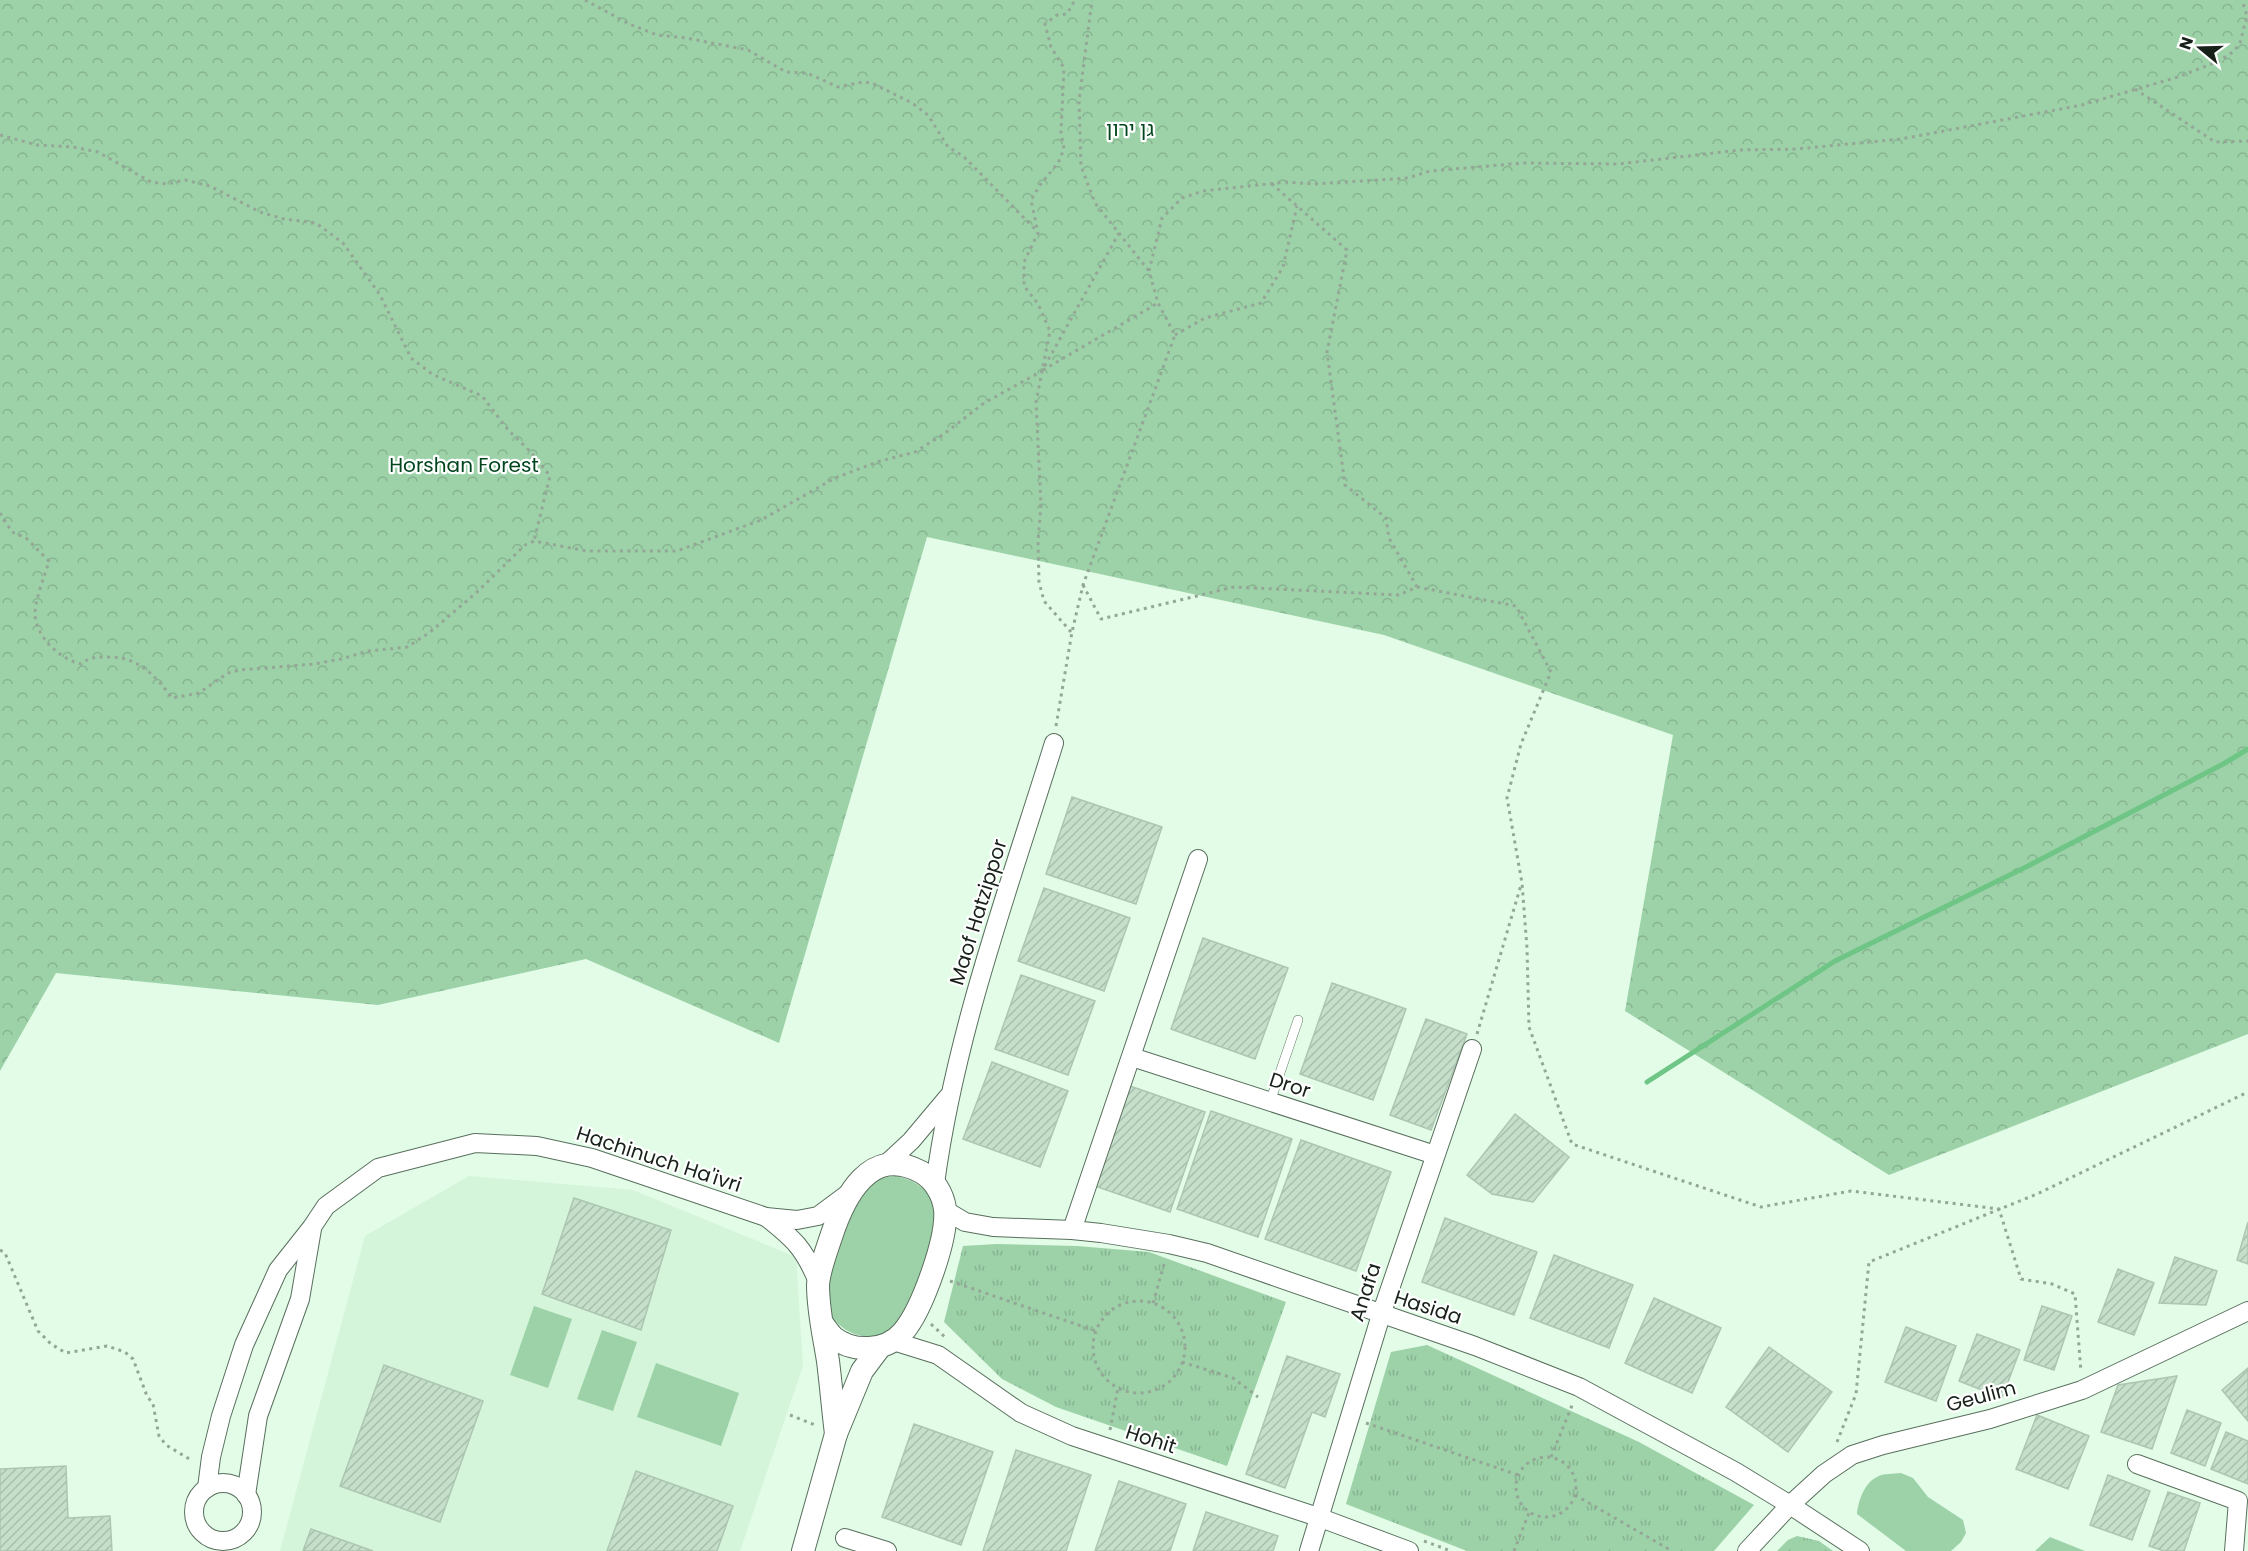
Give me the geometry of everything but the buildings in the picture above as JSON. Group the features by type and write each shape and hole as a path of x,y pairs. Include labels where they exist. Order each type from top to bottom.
{"street":[{"name":"Maof Hatzippor","path":"935,1184 949,1095 985,966 1054,743"},
{"path":"1072,1230 1198,859"},
{"name":"Anafa","path":"1308,1551 1381,1315 1472,1049"},
{"name":"Dror","path":"1132,1057 1435,1155"},
{"name":"Maof Hatzippor","path":"884,1166 911,1141 949,1095"},
{"name":"Hachinuch Ha'ivri","path":"207,1488 211,1457 221,1416 244,1345 279,1269 326,1206 378,1168 475,1143 537,1146 592,1158 766,1217 797,1220 818,1216 851,1191"},
{"path":"803,1551 836,1434 862,1371 886,1344 903,1332 932,1275 938,1255 945,1210 942,1196 925,1174 912,1167 884,1166 860,1179 851,1191 835,1224 818,1282 819,1308 836,1434"},
{"name":"Hasida","path":"945,1210 965,1222 993,1227 1072,1230 1169,1244 1207,1253 1475,1346 1579,1387 1736,1472 1860,1551"},
{"name":"Hachinuch Ha'ivri","path":"766,1217 792,1238 807,1256 818,1282"},
{"name":"Hachinuch Ha'ivri","path":"246,1495 258,1416 300,1299 312,1227"},
{"name":"Geulim","path":"1747,1551 1790,1505 1824,1474 1852,1455 1883,1445 1990,1419 2082,1390 2248,1311"},
{"path":"822,1323 832,1336 847,1345 863,1349 886,1344"},
{"name":"Hohit","path":"886,1344 938,1355 1021,1413 1072,1436 1318,1517 1409,1551"},
{"path":"2137,1464 2238,1501 2234,1551"},
{"path":"224,1483 232,1485 246,1495 251,1504 252,1514 244,1532 236,1539 216,1541 202,1533 194,1517 196,1501 207,1488 224,1483"},
{"path":"845,1538 887,1551"}],"lane":[{"path":"1270,1102 1298,1020"}],"path":[{"path":"585,0 629,24 657,35 748,50 786,72 807,73 838,87 863,82 872,83 912,103 928,115 948,147 963,156 1038,233"},
{"path":"1072,632 1044,601 1039,582 1038,541 1041,505 1036,402 1050,331 1038,304 1024,286 1024,262 1038,233 1031,200 1058,163 1064,149 1061,132 1064,68 1051,47 1045,24 1057,15 1067,14 1075,0"},
{"path":"1092,0 1079,100 1081,166 1095,203 1149,271 1158,303 1175,335"},
{"path":"1149,271 1162,218 1182,198 1203,191 1286,182 1314,184 1408,178 1430,171 1524,163 1618,164 1740,150 1796,149 1901,139 2082,105 2178,77 2219,61 2233,52 2240,43 2247,16 2242,0"},
{"path":"2135,89 2215,142 2248,141"},
{"path":"0,135 37,145 73,147 98,152 151,182 167,183 185,180 210,186 260,212 284,219 316,223 344,243 380,295 411,358 432,374 482,396 509,431 530,451 550,476 534,541"},
{"path":"1272,184 1347,250 1326,352 1345,484 1386,518 1389,538 1417,587"},
{"path":"1054,743 1072,632 1083,585 1175,335 1205,318 1261,303 1284,267 1297,206"},
{"path":"1042,371 1119,233"},
{"path":"0,513 12,532 26,538 49,561 35,615 43,635 53,649 81,664 90,657 114,657 136,662 159,681 172,698 199,693 228,673 240,670 314,664 368,651 407,647 429,633 476,593 525,545 534,541 587,551 677,551 761,520 835,478 877,462 915,452 944,434 984,403 1158,303"},
{"path":"1083,585 1101,619 1234,587 1399,595 1417,587 1516,606 1551,672 1521,744 1507,798 1522,883 1527,948 1529,1027 1572,1144 1761,1207 1851,1191 1999,1209"},
{"path":"1472,1049 1522,883"},
{"path":"1836,1444 1856,1394 1869,1262 2037,1194 2248,1092"},
{"path":"1999,1209 2021,1279 2052,1284 2075,1293 2082,1390"},
{"path":"1153,1303 1169,1244"},
{"path":"0,1250 5,1253 38,1331 51,1344 66,1353 107,1346 125,1352 133,1359 147,1396 153,1404 159,1436 166,1444 191,1459 207,1488"},
{"path":"932,1275 1096,1331"},
{"path":"1140,1301 1153,1303 1166,1310 1180,1327 1185,1348 1182,1362 1174,1376 1163,1386 1148,1392 1133,1393 1118,1388 1099,1370 1094,1357 1093,1344 1096,1331 1103,1318 1113,1309 1126,1303 1140,1301"},
{"path":"1182,1362 1233,1378 1258,1397"},
{"path":"1551,1457 1579,1387"},
{"path":"1106,1448 1118,1388"},
{"path":"1349,1417 1518,1475"},
{"path":"1541,1457 1551,1457 1567,1466 1576,1484 1575,1495 1570,1506 1557,1516 1546,1518 1529,1513 1522,1506 1517,1496 1516,1486 1518,1475 1523,1467 1541,1457"},
{"path":"1575,1495 1672,1551"},
{"path":"1514,1551 1529,1513"}],"shaded area":[{"path":"469,1176 633,1190 796,1257 803,1366 740,1551 280,1551 365,1236"}],"green space":[{"name":"Horshan Forest","path":"0,0 2248,0 2248,1034 1889,1175 1625,1011 1673,735 1384,635 927,537 779,1043 586,959 378,1005 56,973 0,1071"},
{"path":"896,1176 919,1185 932,1199 935,1213 933,1236 915,1290 904,1314 887,1331 876,1336 858,1335 843,1328 831,1314 826,1293 827,1272 852,1205 874,1181"},
{"path":"997,1244 1077,1246 1149,1252 1286,1302 1227,1466 1056,1407 1002,1379 944,1322 963,1246"},
{"path":"534,1306 572,1319 548,1388 510,1375"},
{"path":"602,1330 637,1342 613,1411 577,1399"},
{"path":"1427,1345 1639,1442 1754,1505 1714,1551 1467,1551 1346,1504 1391,1352"},
{"path":"656,1363 739,1393 721,1446 637,1417"},
{"path":"1901,1473 1913,1478 1928,1497 1963,1520 1966,1533 1961,1542 1951,1551 1906,1551 1857,1514 1862,1493 1872,1480 1882,1475"},
{"path":"1797,1536 1819,1541 1833,1551 1777,1551 1788,1540"},
{"path":"2050,1537 2085,1551 2035,1551"}],"waterway":[{"path":"1647,1082 1835,961 2028,866 2248,749"}],"park label":[{"name":"גן ירון","path":"1130,129"}]}
